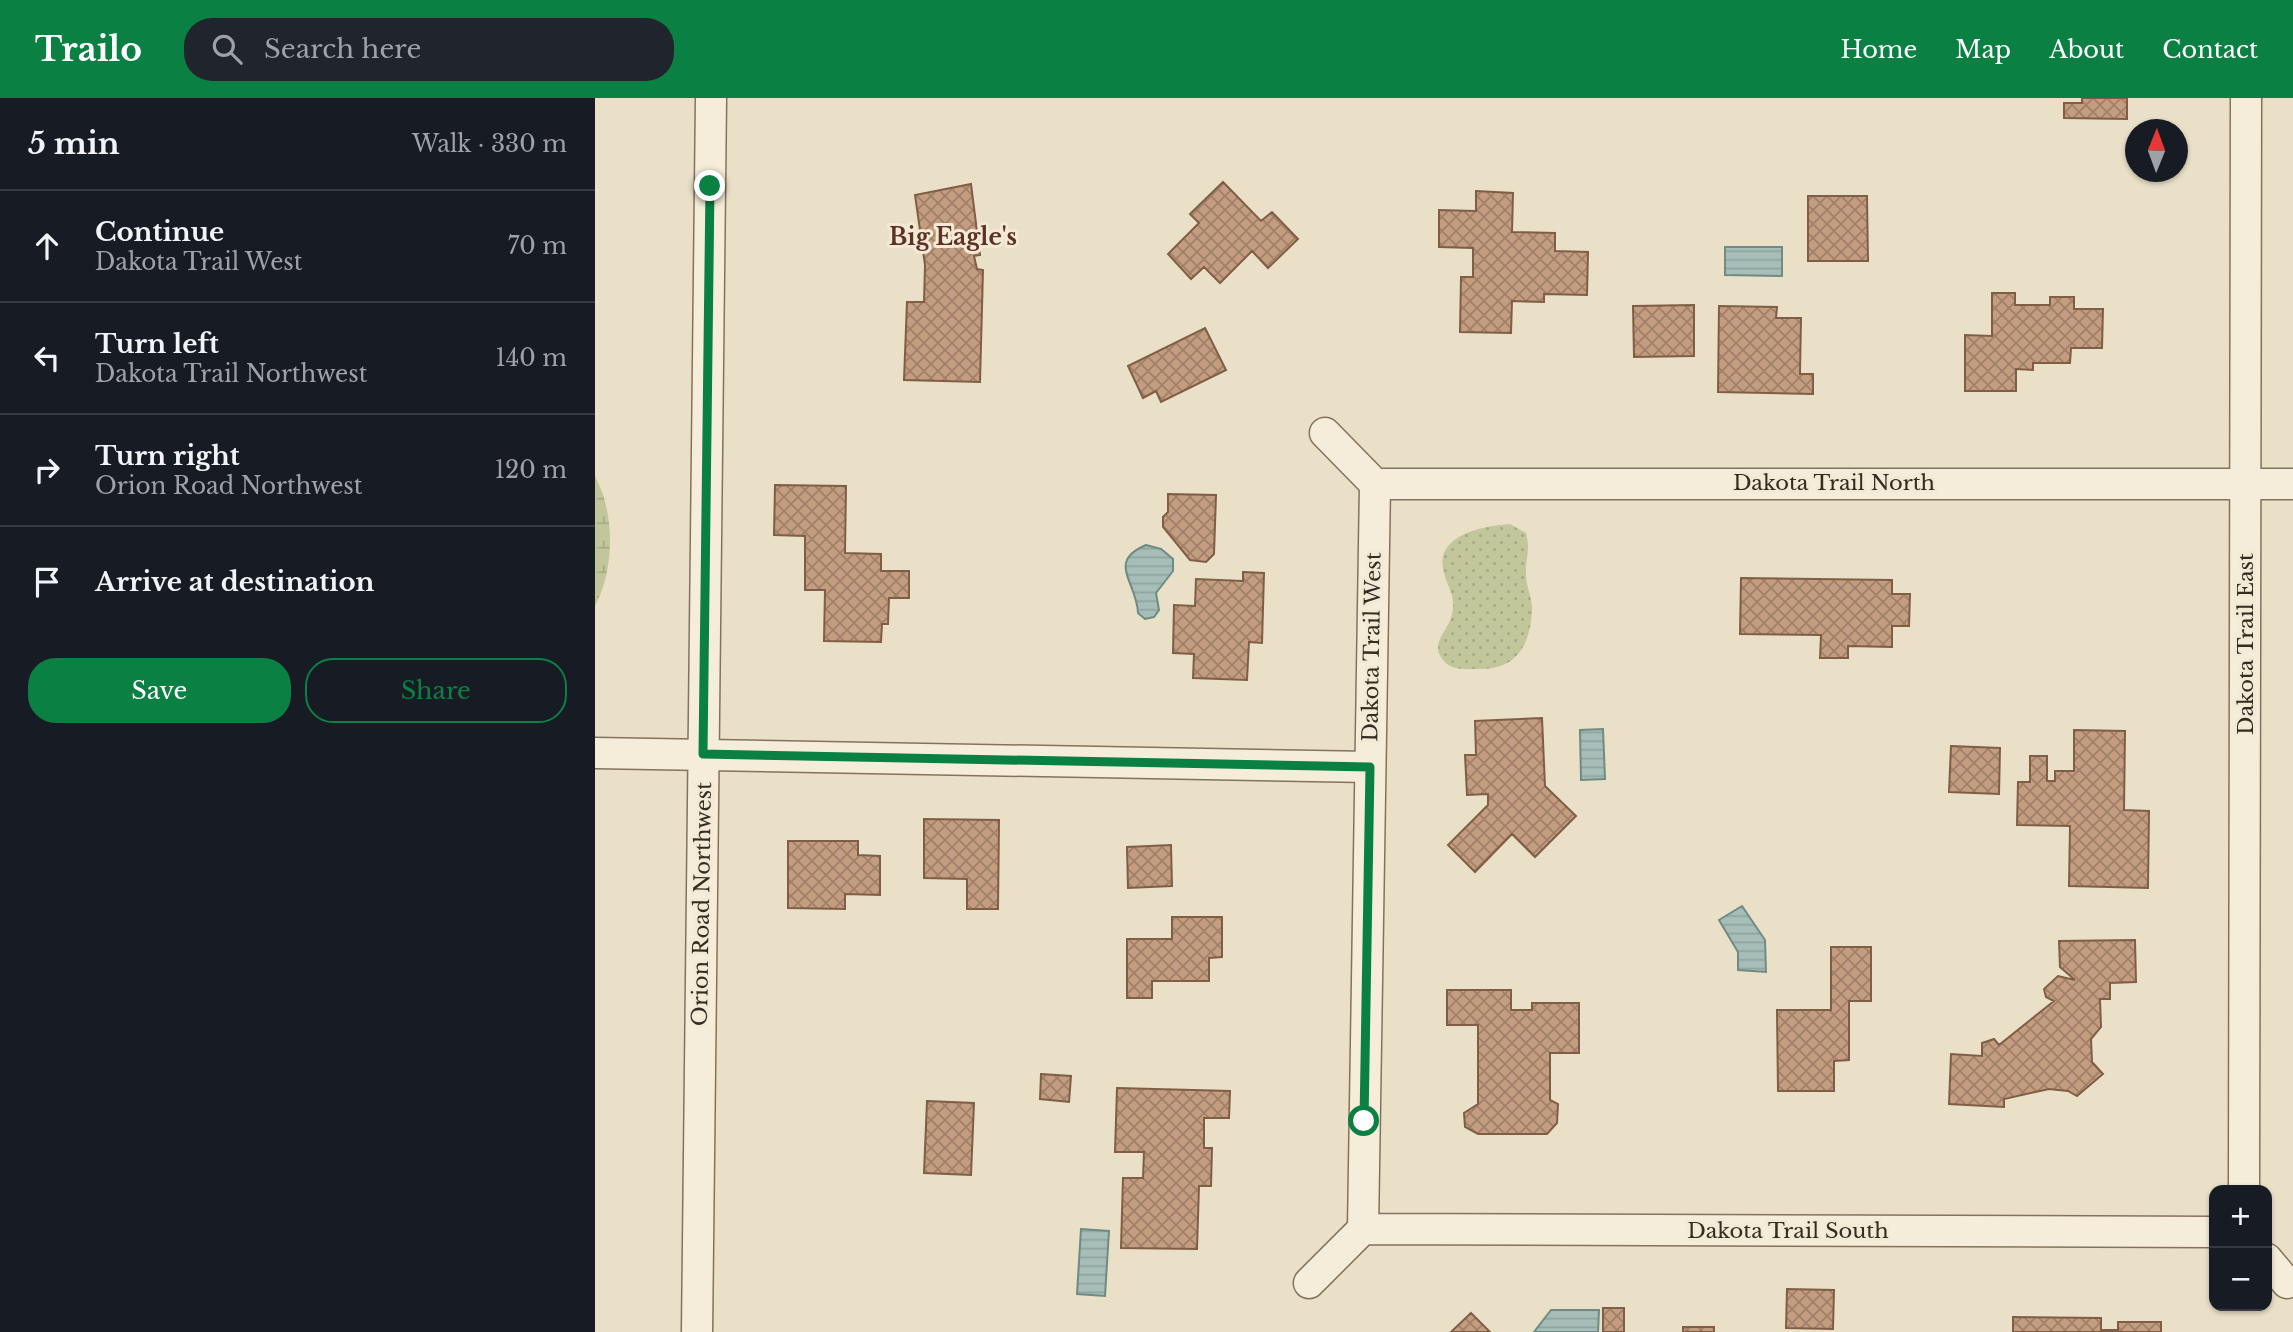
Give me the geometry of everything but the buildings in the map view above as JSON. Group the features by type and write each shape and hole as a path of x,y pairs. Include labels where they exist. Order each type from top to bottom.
{"street":[{"name":"Orion Road Northwest","path":"697,1332 711,98"},
{"name":"Dakota Trail East","path":"2244,1185 2246,98"},
{"path":"1325,433 1375,484"},
{"name":"Dakota Trail North","path":"1375,484 2293,484"},
{"name":"Dakota Trail West","path":"1363,1229 1375,484"},
{"path":"595,753 1370,767"},
{"path":"1310,1283 1363,1229"},
{"name":"Dakota Trail South","path":"1363,1229 2209,1233"},
{"path":"2272,1265 2287,1283"}],"green space":[{"path":"595,476 606,507 610,541 606,575 595,606"},
{"path":"1510,524 1526,533 1527,540 1526,575 1532,611 1524,645 1512,660 1503,665 1479,669 1451,666 1444,661 1438,650 1440,639 1451,618 1453,605 1444,573 1446,549 1453,541 1475,530"}],"water":[{"path":"1725,247 1782,247 1782,276 1725,275"},
{"path":"1146,545 1161,549 1173,559 1173,571 1156,593 1159,610 1154,617 1145,619 1138,613 1126,566 1128,558"},
{"path":"1603,729 1605,779 1581,780 1580,730"},
{"path":"1742,906 1765,940 1766,972 1738,970 1738,952 1719,920"},
{"path":"1081,1229 1109,1231 1105,1296 1077,1294"},
{"path":"1551,1310 1599,1310 1598,1332 1534,1332"}],"district":[{"name":"Big Eagle's","path":"953,237"}],"route":[{"path":"710,186 703,754 1370,767 1364,1121"}]}
